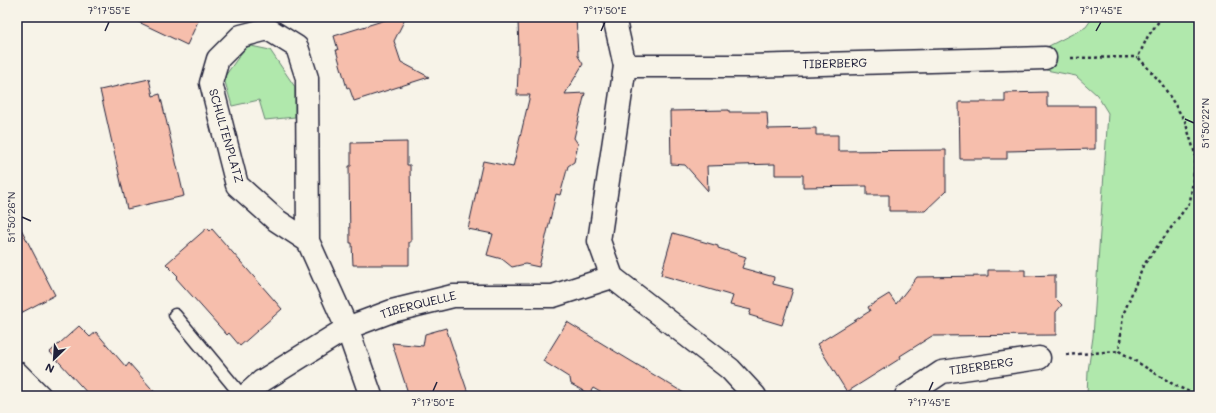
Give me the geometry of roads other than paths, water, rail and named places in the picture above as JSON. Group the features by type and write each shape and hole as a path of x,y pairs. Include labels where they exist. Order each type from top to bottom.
{"street":[{"path":"614,17 625,66 600,242 612,277 730,369 755,396"},
{"name":"SCHULTENPLATZ","path":"308,240 276,220 237,185 211,83 218,59 241,36 268,23 297,47 307,78 308,240 347,328 372,396"},
{"name":"TIBERBERG","path":"625,66 748,66 1045,58"},
{"name":"TIBERQUELLE","path":"243,396 262,381 347,328 392,311 453,296 553,296 612,277"},
{"name":"TIBERBERG","path":"906,396 942,372 1039,358"},
{"path":"17,373 40,396"}],"lane":[{"path":"175,315 243,396"}]}
